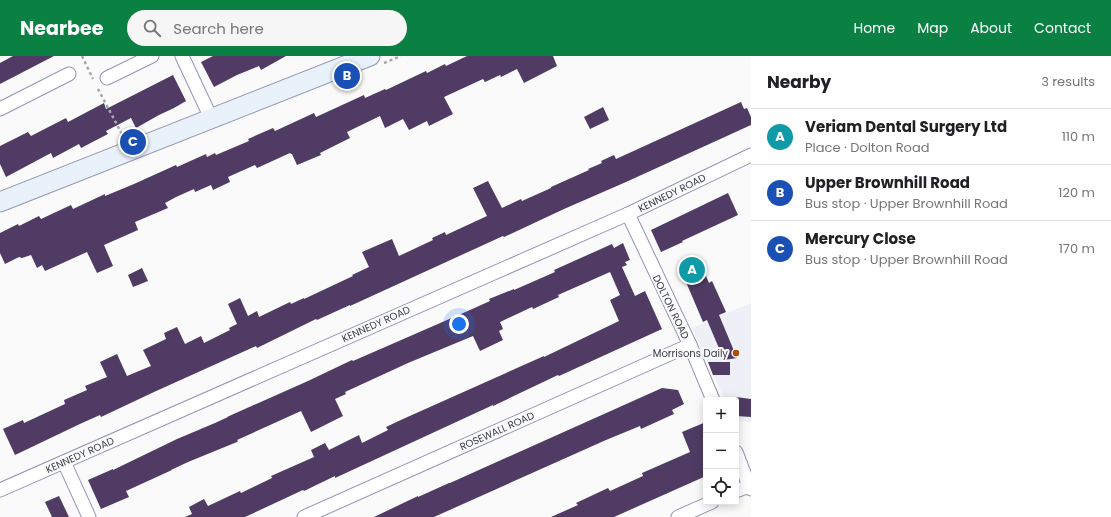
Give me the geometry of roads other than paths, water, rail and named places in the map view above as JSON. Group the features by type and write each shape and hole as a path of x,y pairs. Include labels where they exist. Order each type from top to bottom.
{"street":[{"path":"107,78 152,56"},
{"path":"182,56 211,118"},
{"path":"0,202 370,56"},
{"path":"0,109 69,74"},
{"name":"KENNEDY ROAD","path":"0,490 628,214 751,155"},
{"name":"DOLTON ROAD","path":"628,214 690,345 713,397"},
{"name":"ROSEWALL ROAD","path":"304,517 690,345"},
{"path":"739,460 750,487 739,490"},
{"path":"64,462 90,517"},
{"path":"678,517 705,505"}],"place":[{"name":"Upper Brownhill Road","path":"347,76"},
{"name":"Mercury Close","path":"133,142"},
{"name":"Veriam Dental Surgery Ltd","path":"692,270"},
{"name":"Morrisons Daily","path":"736,353"}]}
